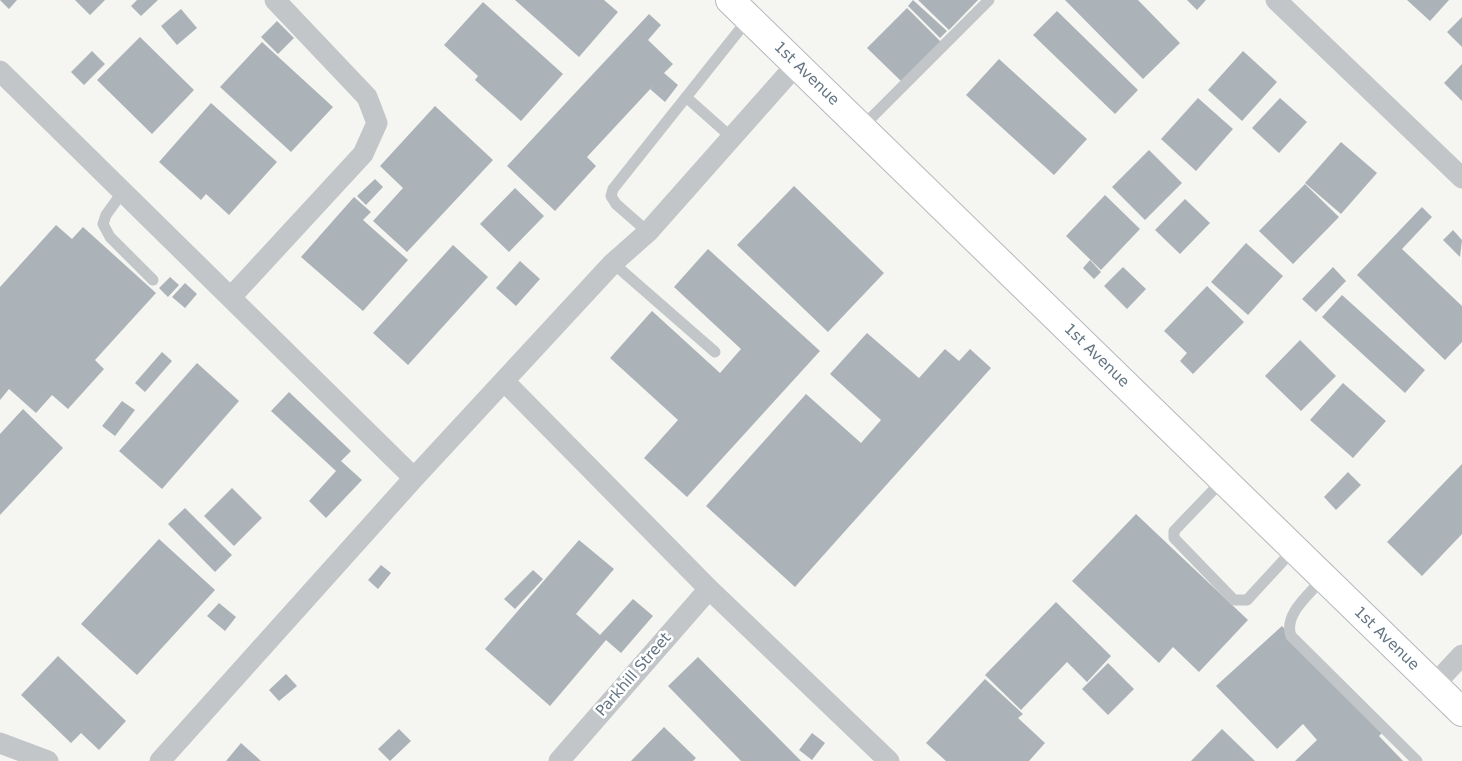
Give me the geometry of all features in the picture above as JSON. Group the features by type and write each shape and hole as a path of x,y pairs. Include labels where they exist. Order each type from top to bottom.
{"street":[{"path":"231,297 363,154 377,123 367,97 274,0"},
{"path":"1276,0 1459,168"},
{"name":"1st Avenue","path":"739,9 1462,712"},
{"path":"160,761 414,478 505,382 613,263 648,232 731,136 796,65"},
{"path":"0,71 124,190 414,478"},
{"path":"505,382 709,590 889,761"},
{"name":"Parkhill Street","path":"559,761 709,590"},
{"path":"1434,685 1462,655"},
{"path":"0,743 48,761"}],"lane":[{"path":"862,128 989,0"},
{"path":"648,232 616,204 611,196 613,189 686,97 739,9"},
{"path":"686,97 731,136"},
{"path":"124,190 103,224 110,237 153,280"},
{"path":"613,263 715,352"},
{"path":"1223,480 1174,531 1174,538 1234,600 1247,600 1294,549"},
{"path":"1323,578 1289,618 1288,628 1291,636 1417,761"}],"building":[{"path":"0,0 17,0 9,9"},
{"path":"75,0 105,0 90,15"},
{"path":"137,0 158,0 141,16 131,6"},
{"path":"515,0 604,0 618,12 579,57"},
{"path":"913,0 947,31 940,38 908,6"},
{"path":"918,0 978,0 949,30"},
{"path":"1065,0 1138,0 1180,43 1143,79"},
{"path":"1187,0 1206,0 1197,10"},
{"path":"1407,0 1449,0 1430,21"},
{"path":"483,2 563,74 521,121 475,80 478,76 444,45"},
{"path":"907,8 941,42 902,82 867,48"},
{"path":"181,9 197,28 177,45 161,26"},
{"path":"1057,11 1138,90 1115,114 1033,35"},
{"path":"649,14 661,25 648,40 673,64 664,73 678,85 665,102 650,89 587,157 596,166 555,211 507,166"},
{"path":"1462,17 1462,47 1447,32"},
{"path":"277,21 294,38 278,54 261,37"},
{"path":"140,37 194,90 152,134 97,80"},
{"path":"262,42 333,107 291,152 220,87"},
{"path":"92,51 105,64 84,85 71,72"},
{"path":"1243,51 1277,82 1242,121 1208,90"},
{"path":"999,59 1087,139 1054,175 966,95"},
{"path":"1462,64 1462,101 1444,83"},
{"path":"1198,98 1233,129 1196,171 1161,139"},
{"path":"1280,98 1307,122 1279,153 1252,128"},
{"path":"211,103 277,162 229,215 206,194 201,200 159,162"},
{"path":"435,106 493,160 407,252 373,221 403,188 380,166"},
{"path":"1341,142 1377,173 1341,214 1305,183"},
{"path":"1149,150 1182,183 1145,220 1112,187"},
{"path":"375,179 383,187 366,205 357,196"},
{"path":"1305,184 1339,217 1293,264 1259,231"},
{"path":"794,186 884,273 828,332 737,245"},
{"path":"515,188 544,216 509,252 480,224"},
{"path":"1105,195 1140,229 1101,270 1066,236"},
{"path":"354,197 371,212 363,220 408,260 363,311 301,257"},
{"path":"1185,199 1210,223 1180,254 1155,230"},
{"path":"1422,207 1432,217 1402,249 1462,306 1462,342 1445,360 1357,275"},
{"path":"56,225 72,239 83,227 156,293 95,360 104,369 68,409 52,395 36,413 9,389 0,400 0,287"},
{"path":"1453,230 1462,240 1460,257 1443,240"},
{"path":"1246,243 1283,276 1248,315 1211,282"},
{"path":"453,245 488,277 408,365 373,333"},
{"path":"708,249 820,351 687,497 644,458 678,420 610,358 652,311 720,373 741,349 674,287"},
{"path":"1090,260 1101,272 1094,279 1083,268"},
{"path":"520,261 540,279 516,306 496,288"},
{"path":"1123,267 1146,289 1127,309 1104,286"},
{"path":"1333,267 1346,281 1316,312 1302,299"},
{"path":"170,277 179,285 168,297 159,288"},
{"path":"185,283 197,294 185,308 172,297"},
{"path":"1207,286 1244,322 1193,374 1180,361 1187,353 1164,331"},
{"path":"1342,295 1425,370 1405,393 1322,317"},
{"path":"867,333 919,378 945,349 959,361 970,349 991,368 795,587 706,506 806,394 861,443 881,420 830,374"},
{"path":"1300,340 1336,376 1301,411 1265,376"},
{"path":"162,352 172,361 145,392 135,383"},
{"path":"197,363 239,401 162,489 119,451"},
{"path":"1343,383 1386,421 1353,458 1310,420"},
{"path":"289,392 351,451 341,461 362,480 326,518 309,501 336,471 271,411"},
{"path":"122,401 135,410 115,436 102,426"},
{"path":"23,409 63,448 0,515 0,434"},
{"path":"1462,464 1462,534 1422,576 1387,542"},
{"path":"1348,472 1361,485 1336,510 1324,497"},
{"path":"232,488 262,518 234,546 204,516"},
{"path":"185,508 232,555 215,572 168,524"},
{"path":"1136,514 1248,620 1199,672 1173,647 1159,663 1072,581"},
{"path":"159,539 215,590 137,675 81,624"},
{"path":"579,540 614,569 576,614 600,635 633,599 653,616 621,653 606,640 550,706 485,649"},
{"path":"381,565 391,573 378,589 368,580"},
{"path":"533,570 543,579 515,609 504,599"},
{"path":"1056,602 1111,656 1087,682 1067,662 1021,710 985,675"},
{"path":"219,603 236,617 225,631 207,616"},
{"path":"1282,626 1383,732 1379,736 1403,761 1295,761 1317,740 1303,724 1277,749 1216,686"},
{"path":"58,656 126,721 99,750 81,733 71,743 21,695"},
{"path":"698,657 801,761 741,761 668,686"},
{"path":"1108,663 1134,689 1108,715 1082,689"},
{"path":"286,674 297,686 279,701 269,690"},
{"path":"985,679 1023,714 1018,718 1045,743 1029,761 946,761 926,743"},
{"path":"664,727 696,758 693,761 631,761"},
{"path":"399,729 411,741 390,761 378,749"},
{"path":"1222,729 1255,761 1191,761"},
{"path":"812,733 825,743 812,760 799,750"},
{"path":"241,743 261,761 226,761"}]}
